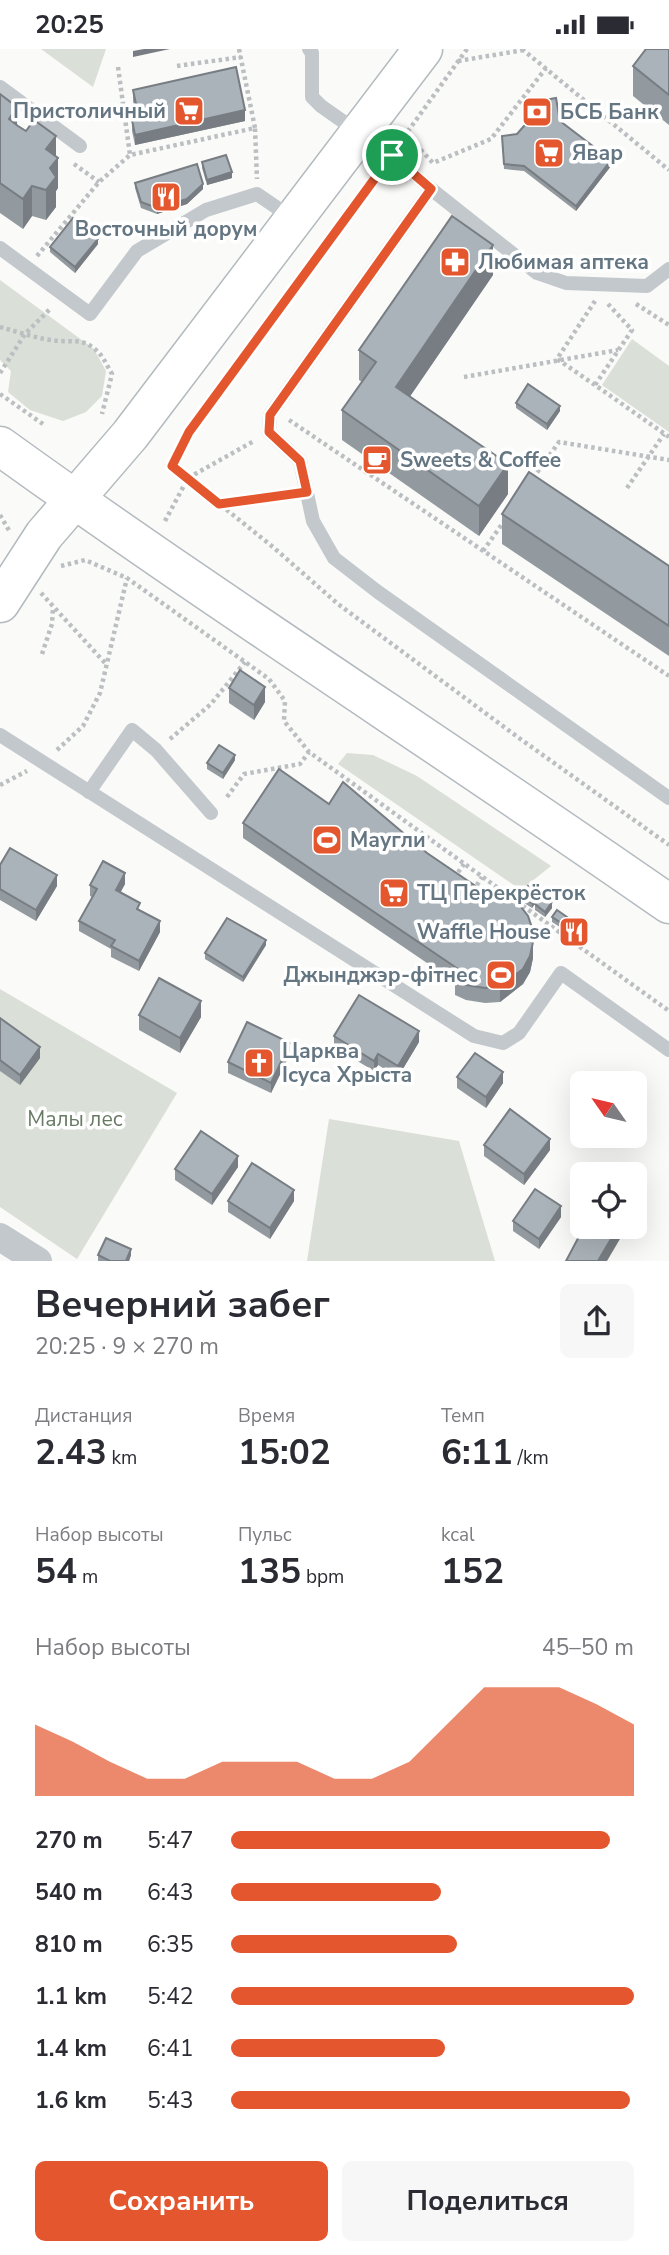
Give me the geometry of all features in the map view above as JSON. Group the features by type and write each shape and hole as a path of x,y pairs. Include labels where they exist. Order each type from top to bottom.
{"main road":[{"path":"0,603 30,553 73,499 130,435 362,128 441,55"},
{"path":"0,446 215,598 669,904"}],"street":[{"path":"0,1237 38,1261"}],"lane":[{"path":"309,49 312,53 312,97 321,106 362,128 431,189 537,273 566,283 647,286 669,269"},
{"path":"0,87 80,146"},
{"path":"431,189 270,415 269,432 300,461 313,520 334,558 378,592 669,797"},
{"path":"0,248 90,314 137,251 206,210 257,194 293,218"},
{"path":"89,792 132,730 156,750 211,813"},
{"path":"0,735 474,1036 503,1043 519,1033 561,973 669,1050"}],"path":[{"path":"239,49 255,128 257,194"},
{"path":"441,55 467,49"},
{"path":"441,55 523,50 669,170"},
{"path":"441,55 406,134 189,432 172,466 338,604 669,845"},
{"path":"177,66 241,57"},
{"path":"118,67 130,155"},
{"path":"406,134 433,163 491,139 546,68"},
{"path":"26,268 99,182 130,155 255,128"},
{"path":"557,359 607,285"},
{"path":"0,373 25,334 64,295"},
{"path":"0,327 62,342 73,340 91,345 102,356 112,374 102,414"},
{"path":"595,385 632,330"},
{"path":"464,377 619,350"},
{"path":"557,359 667,435 627,488"},
{"path":"0,394 43,424"},
{"path":"274,410 669,676"},
{"path":"165,521 188,478 269,432"},
{"path":"529,485 559,442 669,460"},
{"path":"219,504 307,492"},
{"path":"0,515 12,538"},
{"path":"483,551 506,518"},
{"path":"55,568 85,560 127,578 269,679 285,701 284,721 309,752 669,1011"},
{"path":"0,785 43,762 83,726 100,693 127,578"},
{"path":"40,592 107,665"},
{"path":"42,653 52,624 53,607"},
{"path":"156,750 211,704 245,662"},
{"path":"228,797 244,774 300,764 309,752"},
{"path":"285,767 287,776"},
{"path":"444,874 453,880 464,864"},
{"path":"469,897 482,877"}],"green space":[{"path":"41,49 106,49 93,87"},
{"path":"0,280 94,349 106,371 102,396 86,412 63,421 30,410 8,392 11,371 0,360"},
{"path":"632,339 669,366 669,432 602,385"},
{"path":"347,753 373,755 417,776 551,866 521,890 338,764"},
{"name":"Малы лес","path":"0,989 177,1093 77,1259 0,1207"},
{"path":"329,1119 459,1141 495,1261 307,1261"}],"building":[{"path":"646,49 669,49 669,95 633,66"},
{"name":"Пристоличный","path":"236,67 245,110 135,135 132,120 139,118 133,90"},
{"path":"0,94 17,107 9,119 18,126 26,131 34,120 56,136 46,149 58,158 50,168 56,177 46,190 32,186 23,199 0,183"},
{"name":"Явар","path":"556,98 560,121 611,160 576,206 524,166 504,164 502,136 517,134 531,118 528,103"},
{"path":"226,155 232,172 207,180 202,162"},
{"name":"Восточный дорум","path":"197,164 203,184 187,199 157,208 141,202 135,183"},
{"path":"452,216 493,245 396,387 508,464 479,506 342,410 376,362 359,350"},
{"path":"73,218 98,239 75,267 50,247"},
{"path":"528,384 560,406 547,424 516,403"},
{"path":"529,472 669,566 669,626 502,514"},
{"path":"240,670 265,687 254,705 229,688"},
{"path":"219,745 235,755 223,773 207,763"},
{"name":"ТЦ Перекрёсток","path":"279,769 329,804 343,782 427,853 480,889 501,892 515,899 528,916 532,928 530,956 523,969 500,986 485,988 455,980 461,971 243,823"},
{"path":"10,848 57,875 36,910 0,889 0,865"},
{"path":"103,861 125,873 116,890 140,903 137,909 160,921 139,961 111,946 115,940 79,921 97,889 90,885"},
{"path":"528,886 538,894 532,903 521,896"},
{"path":"542,895 552,902 545,912 535,904"},
{"path":"557,910 567,917 563,924 552,917"},
{"path":"227,918 266,940 243,977 205,953"},
{"path":"571,919 582,927 577,933 567,926"},
{"path":"159,978 201,1001 180,1038 139,1015"},
{"path":"359,995 419,1031 398,1066 378,1054 374,1061 334,1036"},
{"path":"0,1018 40,1047 20,1075 0,1060"},
{"name":"Царква Ісуса Хрыста","path":"247,1022 290,1043 271,1083 228,1062"},
{"path":"475,1053 503,1072 486,1097 457,1077"},
{"path":"510,1109 550,1139 524,1174 484,1145"},
{"path":"201,1131 238,1156 212,1194 175,1169"},
{"path":"252,1163 294,1190 270,1228 228,1201"},
{"path":"535,1189 561,1206 539,1239 513,1221"},
{"path":"106,1238 131,1249 126,1261 110,1261 98,1255"},
{"path":"578,1239 611,1239 598,1261 566,1261"}],"place":[{"name":"Пристоличный","path":"189,111"},
{"name":"БСБ Банк","path":"537,112"},
{"name":"Явар","path":"549,153"},
{"name":"Восточный дорум","path":"166,197"},
{"name":"Любимая аптека","path":"455,262"},
{"name":"Sweets & Coffee","path":"377,460"},
{"name":"Маугли","path":"327,840"},
{"name":"ТЦ Перекрёсток","path":"394,893"},
{"name":"Waffle House","path":"574,932"},
{"name":"Джынджэр-фітнес","path":"501,975"},
{"name":"Царква Ісуса Хрыста","path":"259,1063"}],"route":[{"path":"392,155 431,189 270,415 269,432 300,461 307,492 219,504 172,466 189,432 392,155"}]}
